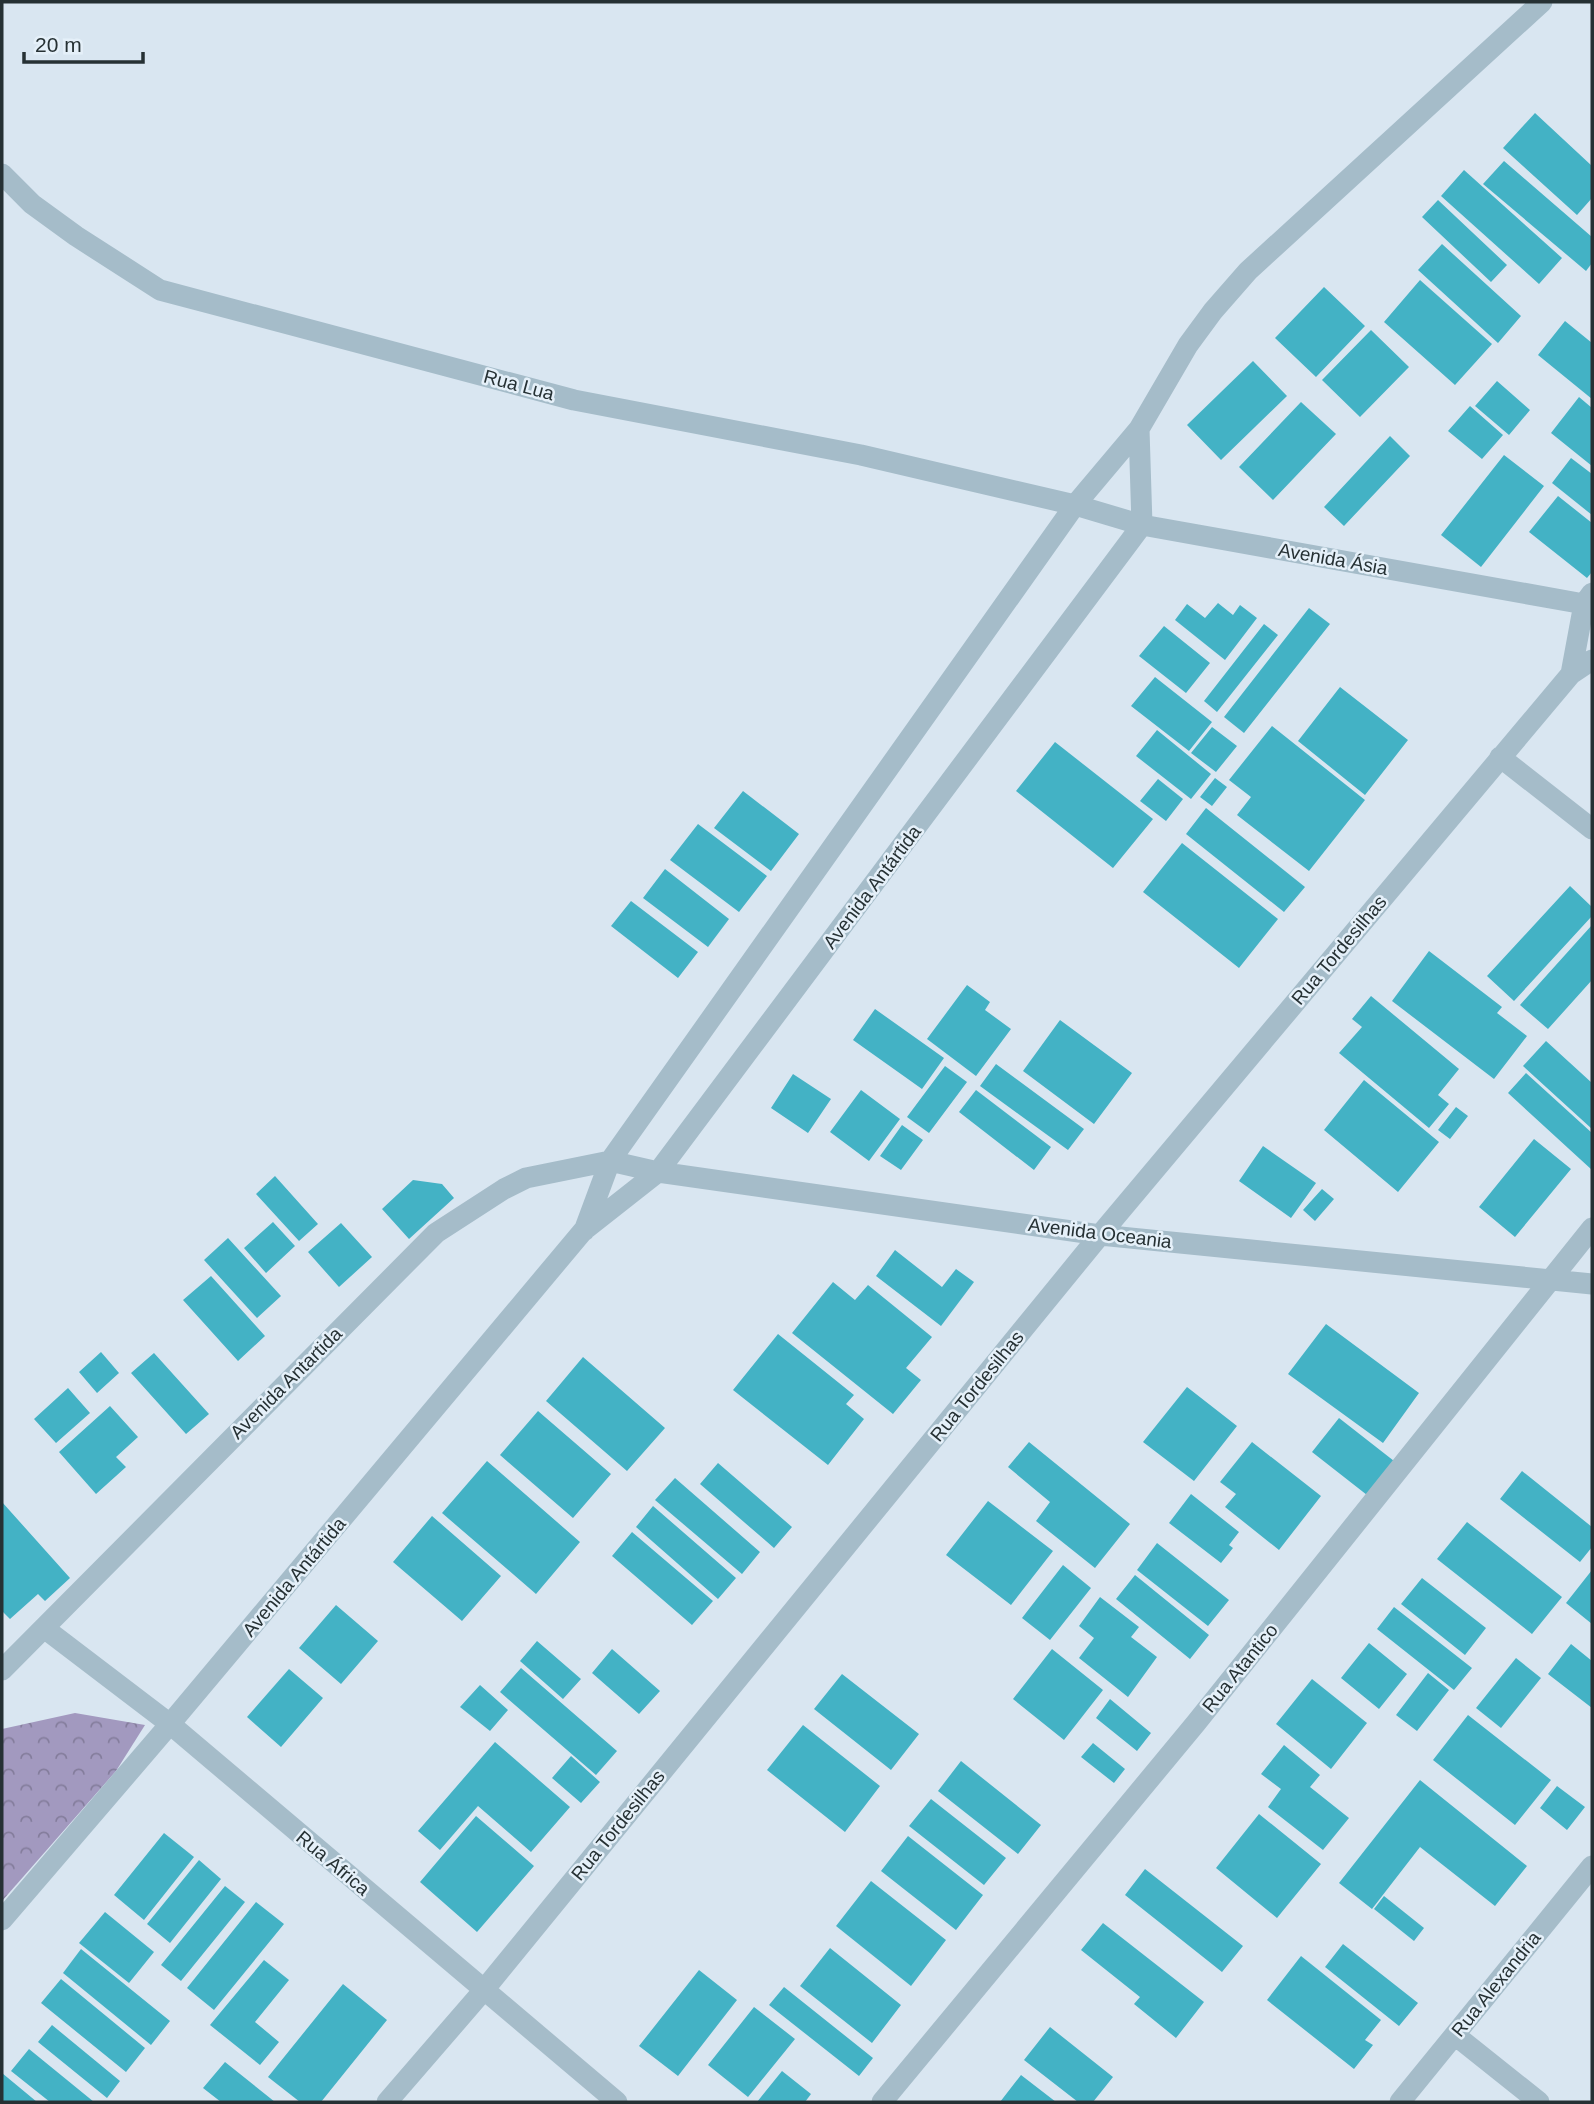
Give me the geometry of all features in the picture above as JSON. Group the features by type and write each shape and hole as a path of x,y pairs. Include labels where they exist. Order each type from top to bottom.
{"street":[{"name":"Avenida Antártida","path":"583,1231 610,1161 1074,505 1139,429 1188,345 1213,311 1248,271 1542,2"},
{"name":"Rua Lua","path":"2,174 32,204 120,267 160,290 575,400 861,455 1074,505"},
{"path":"1139,429 1142,525"},
{"name":"Avenida Ásia","path":"1074,505 1142,525 1589,601"},
{"name":"Avenida Antártida","path":"2,1920 583,1231 658,1172 1142,525"},
{"path":"1571,674 1589,601"},
{"name":"Rua Tordesilhas","path":"387,2102 483,1991 1100,1235 1571,674 1592,660"},
{"path":"1500,757 1592,829"},
{"name":"Avenida Oceania","path":"610,1161 658,1172 1100,1235 1592,1284"},
{"name":"Avenida Antartida","path":"2,1670 436,1233 494,1195 526,1178 610,1161"},
{"name":"Rua Atantico","path":"882,2102 1196,1723 1592,1228"},
{"name":"Rua África","path":"44,1628 170,1724 617,2102"},
{"name":"Rua Alexandria","path":"1400,2102 1592,1866"},
{"path":"1455,2035 1539,2102"}],"green space":[{"path":"75,1713 145,1725 116,1771 2,1901 2,1729"}],"building":[{"path":"1535,113 1592,166 1592,198 1577,215 1503,148"},
{"path":"1504,161 1592,237 1592,263 1586,271 1483,184"},
{"path":"1464,170 1562,258 1539,284 1441,196"},
{"path":"1438,200 1507,265 1491,282 1422,217"},
{"path":"1442,244 1521,316 1498,343 1418,270"},
{"path":"1420,280 1492,344 1455,385 1384,322"},
{"path":"1324,287 1365,326 1316,377 1275,338"},
{"path":"1565,321 1592,343 1592,399 1538,355"},
{"path":"1371,330 1409,367 1360,417 1322,380"},
{"path":"1253,361 1287,396 1221,460 1187,425"},
{"path":"1497,381 1530,410 1509,435 1475,406"},
{"path":"1579,397 1592,408 1592,466 1551,433"},
{"path":"1301,402 1336,434 1273,500 1239,467"},
{"path":"1470,406 1503,435 1482,459 1448,431"},
{"path":"1390,436 1410,456 1344,526 1324,507"},
{"path":"1504,455 1544,486 1481,567 1441,535"},
{"path":"1571,458 1592,474 1592,515 1552,483"},
{"path":"1558,496 1592,523 1592,572 1587,578 1529,532"},
{"path":"1218,603 1233,615 1240,605 1257,618 1225,660 1175,620 1187,604 1205,618"},
{"path":"1309,608 1330,624 1244,733 1224,717"},
{"path":"1264,624 1278,635 1217,712 1204,701"},
{"path":"1164,626 1210,663 1186,693 1139,656"},
{"path":"1155,677 1212,722 1189,751 1131,706"},
{"path":"1340,687 1408,740 1365,795 1298,741"},
{"path":"1272,726 1365,800 1309,871 1237,815 1251,797 1229,780"},
{"path":"1212,727 1237,746 1216,772 1191,753"},
{"path":"1157,730 1211,774 1191,799 1136,756"},
{"path":"1055,742 1153,819 1113,868 1016,791"},
{"path":"1215,778 1227,787 1212,806 1200,797"},
{"path":"1158,779 1183,799 1166,821 1140,801"},
{"path":"743,791 799,834 771,871 714,828"},
{"path":"1206,808 1305,887 1284,912 1186,834"},
{"path":"698,824 767,876 739,912 670,860"},
{"path":"1182,843 1278,919 1239,968 1143,892"},
{"path":"665,869 729,919 708,947 643,898"},
{"path":"1570,886 1592,907 1592,916 1514,1001 1487,976"},
{"path":"631,901 698,952 678,978 611,926"},
{"path":"1592,925 1592,980 1548,1029 1520,1005"},
{"path":"1429,951 1502,1007 1497,1013 1527,1036 1494,1079 1392,1001"},
{"path":"967,985 990,1002 985,1010 1011,1029 976,1076 927,1039"},
{"path":"1371,996 1459,1069 1438,1095 1449,1104 1429,1128 1339,1053 1362,1027 1352,1019"},
{"path":"875,1009 944,1058 922,1089 853,1040"},
{"path":"1060,1020 1132,1073 1094,1124 1023,1071"},
{"path":"1546,1041 1592,1083 1592,1129 1523,1066"},
{"path":"996,1064 1084,1129 1068,1150 980,1086"},
{"path":"945,1066 967,1082 929,1133 907,1117"},
{"path":"1526,1073 1592,1133 1592,1170 1508,1093"},
{"path":"793,1074 831,1099 808,1133 771,1108"},
{"path":"1364,1080 1439,1142 1398,1192 1324,1130"},
{"path":"861,1090 900,1119 869,1161 830,1132"},
{"path":"976,1090 1051,1147 1034,1170 959,1112"},
{"path":"1456,1107 1468,1116 1450,1139 1438,1130"},
{"path":"902,1125 923,1140 901,1170 880,1156"},
{"path":"1534,1139 1571,1169 1515,1237 1479,1207"},
{"path":"1263,1146 1316,1183 1291,1218 1239,1181"},
{"path":"275,1176 318,1224 299,1241 256,1194"},
{"path":"413,1180 442,1184 454,1198 409,1239 382,1209"},
{"path":"1322,1189 1334,1199 1315,1221 1303,1210"},
{"path":"273,1222 295,1246 266,1273 244,1248"},
{"path":"341,1223 372,1257 339,1287 308,1252"},
{"path":"228,1238 281,1296 257,1318 204,1260"},
{"path":"895,1250 942,1287 956,1269 974,1282 941,1326 876,1276"},
{"path":"211,1276 265,1336 238,1361 183,1300"},
{"path":"833,1282 855,1300 868,1285 932,1337 906,1368 921,1380 893,1414 792,1333"},
{"path":"1326,1324 1419,1393 1383,1443 1288,1374"},
{"path":"778,1334 854,1395 846,1404 864,1419 828,1465 733,1390"},
{"path":"101,1352 119,1373 97,1393 79,1372"},
{"path":"154,1353 209,1414 186,1434 131,1373"},
{"path":"583,1357 665,1428 627,1471 546,1401"},
{"path":"1187,1387 1237,1426 1194,1481 1143,1442"},
{"path":"68,1388 90,1413 56,1443 34,1419"},
{"path":"110,1406 138,1437 116,1457 126,1467 96,1494 59,1452"},
{"path":"538,1411 611,1474 573,1518 500,1455"},
{"path":"1339,1418 1394,1461 1367,1495 1312,1452"},
{"path":"1029,1442 1130,1524 1095,1568 1036,1521 1050,1502 1008,1467"},
{"path":"1252,1442 1321,1496 1279,1550 1225,1507 1236,1494 1220,1482"},
{"path":"487,1461 580,1542 536,1594 442,1513"},
{"path":"718,1463 792,1527 774,1548 700,1484"},
{"path":"1522,1471 1592,1527 1592,1547 1580,1562 1500,1499"},
{"path":"675,1478 760,1552 742,1574 655,1500"},
{"path":"1191,1494 1239,1532 1229,1545 1233,1548 1221,1563 1169,1523"},
{"path":"988,1501 1053,1551 1011,1605 946,1555"},
{"path":"2,1502 70,1578 45,1601 38,1594 10,1619 2,1613"},
{"path":"653,1506 736,1578 718,1599 636,1527"},
{"path":"432,1516 501,1576 462,1621 393,1562"},
{"path":"1467,1522 1562,1597 1532,1634 1437,1559"},
{"path":"632,1532 713,1601 692,1625 612,1556"},
{"path":"1157,1543 1229,1600 1208,1626 1137,1570"},
{"path":"1063,1565 1091,1588 1050,1640 1022,1618"},
{"path":"1592,1570 1592,1624 1566,1603"},
{"path":"1135,1575 1209,1635 1190,1659 1116,1599"},
{"path":"1422,1578 1486,1628 1465,1655 1401,1604"},
{"path":"1100,1597 1139,1627 1131,1637 1157,1657 1128,1697 1079,1658 1094,1638 1079,1626"},
{"path":"336,1605 378,1641 341,1684 299,1648"},
{"path":"1394,1607 1472,1668 1454,1690 1377,1629"},
{"path":"537,1641 581,1679 563,1699 520,1661"},
{"path":"1369,1643 1407,1674 1379,1709 1341,1678"},
{"path":"1571,1644 1592,1661 1592,1708 1548,1674"},
{"path":"612,1649 660,1691 639,1714 592,1673"},
{"path":"1052,1649 1103,1690 1064,1740 1013,1699"},
{"path":"1516,1658 1541,1678 1501,1728 1476,1708"},
{"path":"521,1668 617,1751 596,1775 500,1692"},
{"path":"289,1669 323,1698 281,1747 247,1717"},
{"path":"1428,1673 1449,1690 1417,1731 1396,1715"},
{"path":"842,1674 919,1734 891,1770 814,1709"},
{"path":"1312,1679 1367,1723 1331,1769 1276,1724"},
{"path":"480,1685 508,1710 490,1731 460,1707"},
{"path":"1110,1699 1151,1733 1137,1751 1096,1718"},
{"path":"1468,1715 1551,1780 1515,1825 1433,1760"},
{"path":"803,1725 880,1786 845,1832 767,1770"},
{"path":"495,1742 570,1807 531,1852 478,1806 440,1850 418,1831"},
{"path":"1093,1743 1125,1769 1114,1783 1081,1757"},
{"path":"1284,1745 1320,1775 1310,1787 1349,1818 1323,1850 1268,1807 1281,1789 1261,1774"},
{"path":"571,1756 600,1782 581,1803 552,1778"},
{"path":"961,1761 1041,1825 1018,1854 938,1791"},
{"path":"1420,1780 1527,1866 1495,1906 1420,1847 1372,1909 1339,1883"},
{"path":"1557,1786 1585,1807 1567,1830 1540,1808"},
{"path":"931,1799 1006,1858 984,1885 909,1826"},
{"path":"1259,1814 1321,1864 1277,1918 1216,1868"},
{"path":"476,1816 534,1866 477,1932 420,1882"},
{"path":"164,1833 194,1857 144,1920 114,1895"},
{"path":"908,1836 983,1895 956,1930 881,1871"},
{"path":"199,1860 221,1879 170,1943 147,1924"},
{"path":"1145,1869 1243,1946 1222,1972 1125,1895"},
{"path":"871,1881 946,1940 911,1986 836,1926"},
{"path":"225,1886 245,1902 181,1981 161,1965"},
{"path":"1384,1896 1424,1928 1414,1941 1374,1909"},
{"path":"256,1902 284,1924 214,2010 187,1988"},
{"path":"105,1912 154,1952 129,1983 79,1943"},
{"path":"1103,1923 1204,2002 1176,2038 1134,2004 1140,1997 1081,1950"},
{"path":"1343,1944 1418,2003 1399,2026 1325,1967"},
{"path":"830,1948 901,2005 872,2043 800,1986"},
{"path":"81,1949 170,2021 151,2045 63,1973"},
{"path":"1301,1956 1381,2020 1365,2040 1373,2045 1354,2069 1267,2000"},
{"path":"264,1960 289,1980 255,2022 279,2042 260,2065 210,2025"},
{"path":"699,1970 737,2000 678,2076 639,2046"},
{"path":"61,1979 145,2048 126,2072 41,2003"},
{"path":"343,1984 387,2020 321,2102 300,2102 268,2077"},
{"path":"784,1987 873,2058 859,2076 769,2005"},
{"path":"754,2007 795,2039 748,2097 708,2065"},
{"path":"52,2025 120,2081 107,2098 38,2042"},
{"path":"1050,2027 1113,2077 1093,2102 1078,2102 1024,2060"},
{"path":"29,2049 94,2102 50,2102 11,2071"},
{"path":"225,2062 275,2102 221,2102 203,2088"},
{"path":"782,2071 811,2094 805,2102 757,2102"},
{"path":"2,2073 37,2102 2,2102"},
{"path":"1021,2075 1056,2102 1000,2102"}]}
